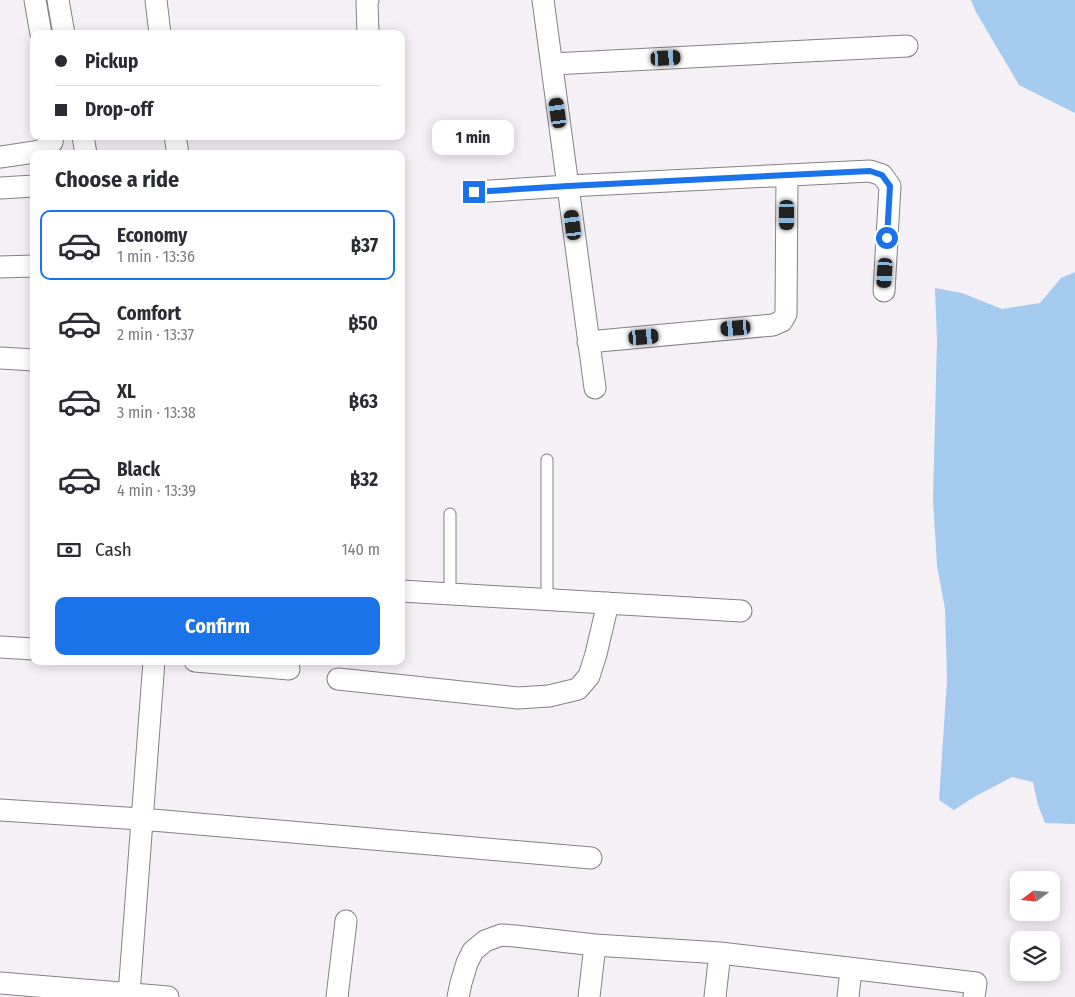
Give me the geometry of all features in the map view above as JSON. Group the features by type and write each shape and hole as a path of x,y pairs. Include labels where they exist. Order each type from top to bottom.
{"street":[{"path":"35,0 40,30"},
{"path":"58,0 63,30"},
{"path":"156,0 160,30"},
{"path":"368,0 368,30"},
{"path":"543,0 595,388"},
{"path":"552,64 907,46"},
{"path":"43,150 52,140"},
{"path":"0,157 30,153"},
{"path":"474,192 870,171 882,175 890,186 884,291"},
{"path":"588,342 773,325 782,321 786,314 787,175"},
{"path":"0,188 30,186"},
{"path":"0,268 30,266"},
{"path":"0,358 30,360"},
{"path":"405,591 741,611"},
{"path":"338,679 518,698 549,696 578,689 589,676 608,603"},
{"path":"0,646 30,649"},
{"path":"129,994 154,665"},
{"path":"253,665 289,669"},
{"path":"0,810 141,819 591,858"},
{"path":"337,997 346,920"},
{"path":"458,997 467,963 473,951 485,941 500,936 595,945 720,953 851,970 976,983 974,997"},
{"path":"589,997 595,945"},
{"path":"715,997 720,953"},
{"path":"848,997 851,970"},
{"path":"0,983 168,997"}],"lane":[{"path":"547,460 547,599"},
{"path":"450,514 450,594"}],"water":[{"path":"971,0 1075,0 1075,113 1019,85 976,12"},
{"path":"1075,272 1075,824 1045,823 1038,805 1033,782 1012,777 954,810 939,800 947,680 945,609 937,566 933,499 937,341 935,288 962,293 1002,309 1040,303 1061,278"}],"route":[{"path":"474,192 870,171 882,175 890,186 887,238"}]}
